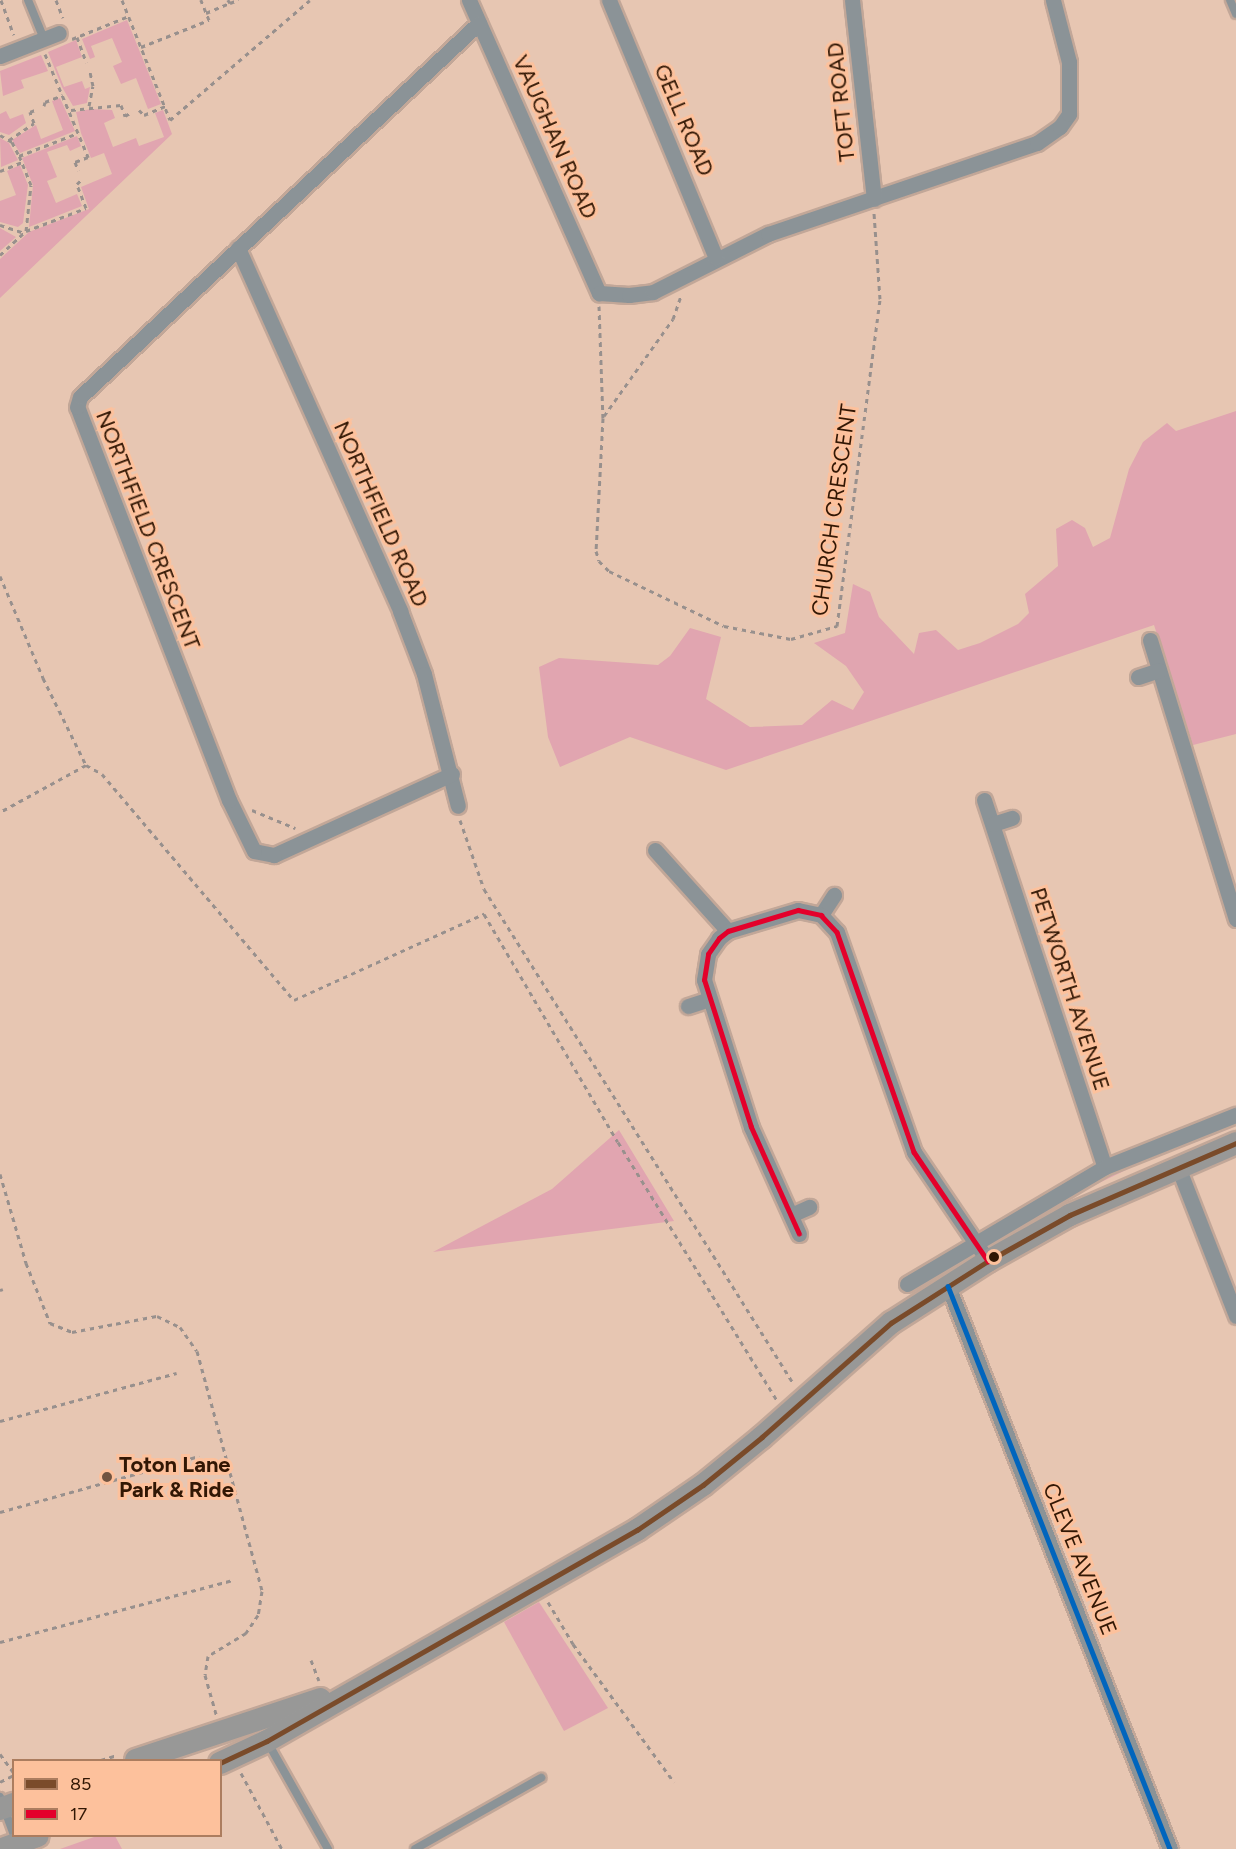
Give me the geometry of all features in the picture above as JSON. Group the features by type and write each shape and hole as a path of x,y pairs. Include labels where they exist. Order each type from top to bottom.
{"main road":[{"path":"225,1761 267,1741 374,1677 637,1530 693,1492 891,1323 988,1261 1070,1215 1236,1143"},
{"path":"142,1759 324,1697 374,1677"}],"street":[{"name":"VAUGHAN ROAD","path":"470,0 599,293"},
{"name":"GELL ROAD","path":"609,0 716,258"},
{"name":"TOFT ROAD","path":"852,0 874,199"},
{"path":"599,293 653,292 687,276 716,258 768,234 1037,143 1060,127 1069,114 1069,62 1053,0"},
{"name":"NORTHFIELD CRESCENT","path":"452,774 274,855 254,851 229,800 77,407 80,397 479,23"},
{"path":"0,56 20,48 52,42"},
{"name":"NORTHFIELD ROAD","path":"238,248 400,611 424,674 452,774 458,806"},
{"path":"1150,640 1236,920"},
{"path":"1138,677 1160,670"},
{"name":"PETWORTH AVENUE","path":"984,800 1105,1167"},
{"path":"993,825 1012,818"},
{"path":"655,850 728,931"},
{"path":"821,915 834,895"},
{"path":"800,1234 751,1127 709,999 705,966 714,945 728,931 798,910 821,915 829,921 842,943 914,1152 988,1261"},
{"path":"688,1006 709,999"},
{"path":"907,1284 975,1240 1105,1167 1236,1114"},
{"path":"1178,1167 1236,1316"},
{"path":"791,1215 809,1207"},
{"name":"CLEVE AVENUE","path":"948,1286 1170,1849"}],"lane":[{"path":"28,0 52,42"},
{"path":"1230,0 1236,14"},
{"path":"267,1741 328,1849"},
{"path":"415,1849 541,1778"}],"path":[{"path":"1,0 20,48"},
{"path":"122,0 170,120 310,0"},
{"path":"141,47 209,20 201,0"},
{"path":"206,13 238,0"},
{"path":"78,170 75,162 88,157 63,94 52,42 77,37 129,16"},
{"path":"77,37 86,62"},
{"path":"89,106 93,86 90,72"},
{"path":"44,106 45,102 63,94"},
{"path":"70,110 89,106 121,105 124,116 130,113"},
{"path":"139,110 144,115 165,106"},
{"path":"9,140 34,123 30,112 35,110"},
{"path":"19,156 78,133"},
{"path":"0,135 9,140 19,156 31,185 25,232"},
{"path":"0,171 22,162"},
{"path":"0,255 25,232 86,208 77,184 82,179"},
{"name":"CHURCH CRESCENT","path":"599,293 603,418 596,551 609,571 724,626 791,639 837,626 880,299 874,199"},
{"path":"0,225 25,232"},
{"path":"603,418 673,319 687,276"},
{"path":"0,576 43,678 86,765 102,774 294,1000 484,914 618,1142 794,1407"},
{"path":"0,812 86,765"},
{"path":"229,800 314,836"},
{"path":"458,806 471,858 484,889 794,1407"},
{"path":"0,1174 26,1263 50,1323 72,1332 157,1316 180,1327 197,1351 262,1591 258,1615 251,1627 239,1639 208,1656 206,1664 209,1694 222,1730"},
{"path":"0,1420 177,1373"},
{"path":"0,1512 200,1456"},
{"path":"0,1642 233,1580"},
{"path":"538,1587 573,1644 674,1782"},
{"path":"0,1755 12,1771"},
{"path":"225,1761 282,1849"}],"shaded area":[{"path":"127,20 161,104 148,109 136,78 121,84 113,66 122,62 112,38 91,46 95,57 90,59 82,39"},
{"path":"76,40 82,57 56,67 64,87 82,81 85,89 90,87 87,103 73,106 62,87 48,52"},
{"path":"41,55 48,71 21,80 24,88 3,96 0,71"},
{"path":"60,98 75,131 20,153 12,140 36,125 41,139 63,130 52,101"},
{"path":"91,109 112,110 115,118 104,123 113,147 136,138 139,146 164,137 155,113 163,110 172,134 0,298 0,259 29,232 89,209 81,187 112,174 104,153 91,158 81,133 76,112"},
{"path":"6,111 10,119 23,114 26,123 9,135 0,132 0,114"},
{"path":"77,136 81,146 70,151 67,145 47,152 57,177 47,181 56,203 77,194 82,206 29,227 33,185 22,158"},
{"path":"0,138 9,143 18,160 1,167"},
{"path":"20,165 28,185 23,223 18,227 0,222 0,201 16,195 7,171"},
{"path":"0,228 16,237 0,251"},
{"path":"1236,411 1236,734 1193,745 1154,625 726,770 630,737 560,767 548,737 539,667 559,658 658,665 670,656 690,628 721,637 706,699 750,727 802,725 832,700 853,710 864,692 846,666 814,643 845,633 853,584 870,592 879,617 914,654 919,633 936,630 958,650 980,643 1018,624 1029,613 1025,594 1058,566 1056,529 1072,520 1085,528 1093,547 1110,538 1129,469 1143,442 1167,423 1176,431"},
{"path":"1236,1120 1236,1126 1132,1167 1130,1163"},
{"path":"619,1130 674,1221 433,1252 552,1189"},
{"path":"1126,1166 1128,1169 1033,1215 1085,1184"},
{"path":"539,1602 608,1708 564,1731 504,1622"},
{"path":"94,1837 116,1837 122,1849 60,1849"}],"transit line":[{"name":"17","path":"799,1234 751,1127 704,980 708,954 719,938 728,931 798,910 821,915 837,932 914,1152 988,1261"},
{"name":"85","path":"222,1762 267,1741 637,1530 703,1485 762,1437 891,1323 988,1261 1070,1215 1236,1143"},
{"path":"948,1286 1170,1849"}],"place":[{"name":"Toton Lane Park & Ride","path":"107,1477"}]}
